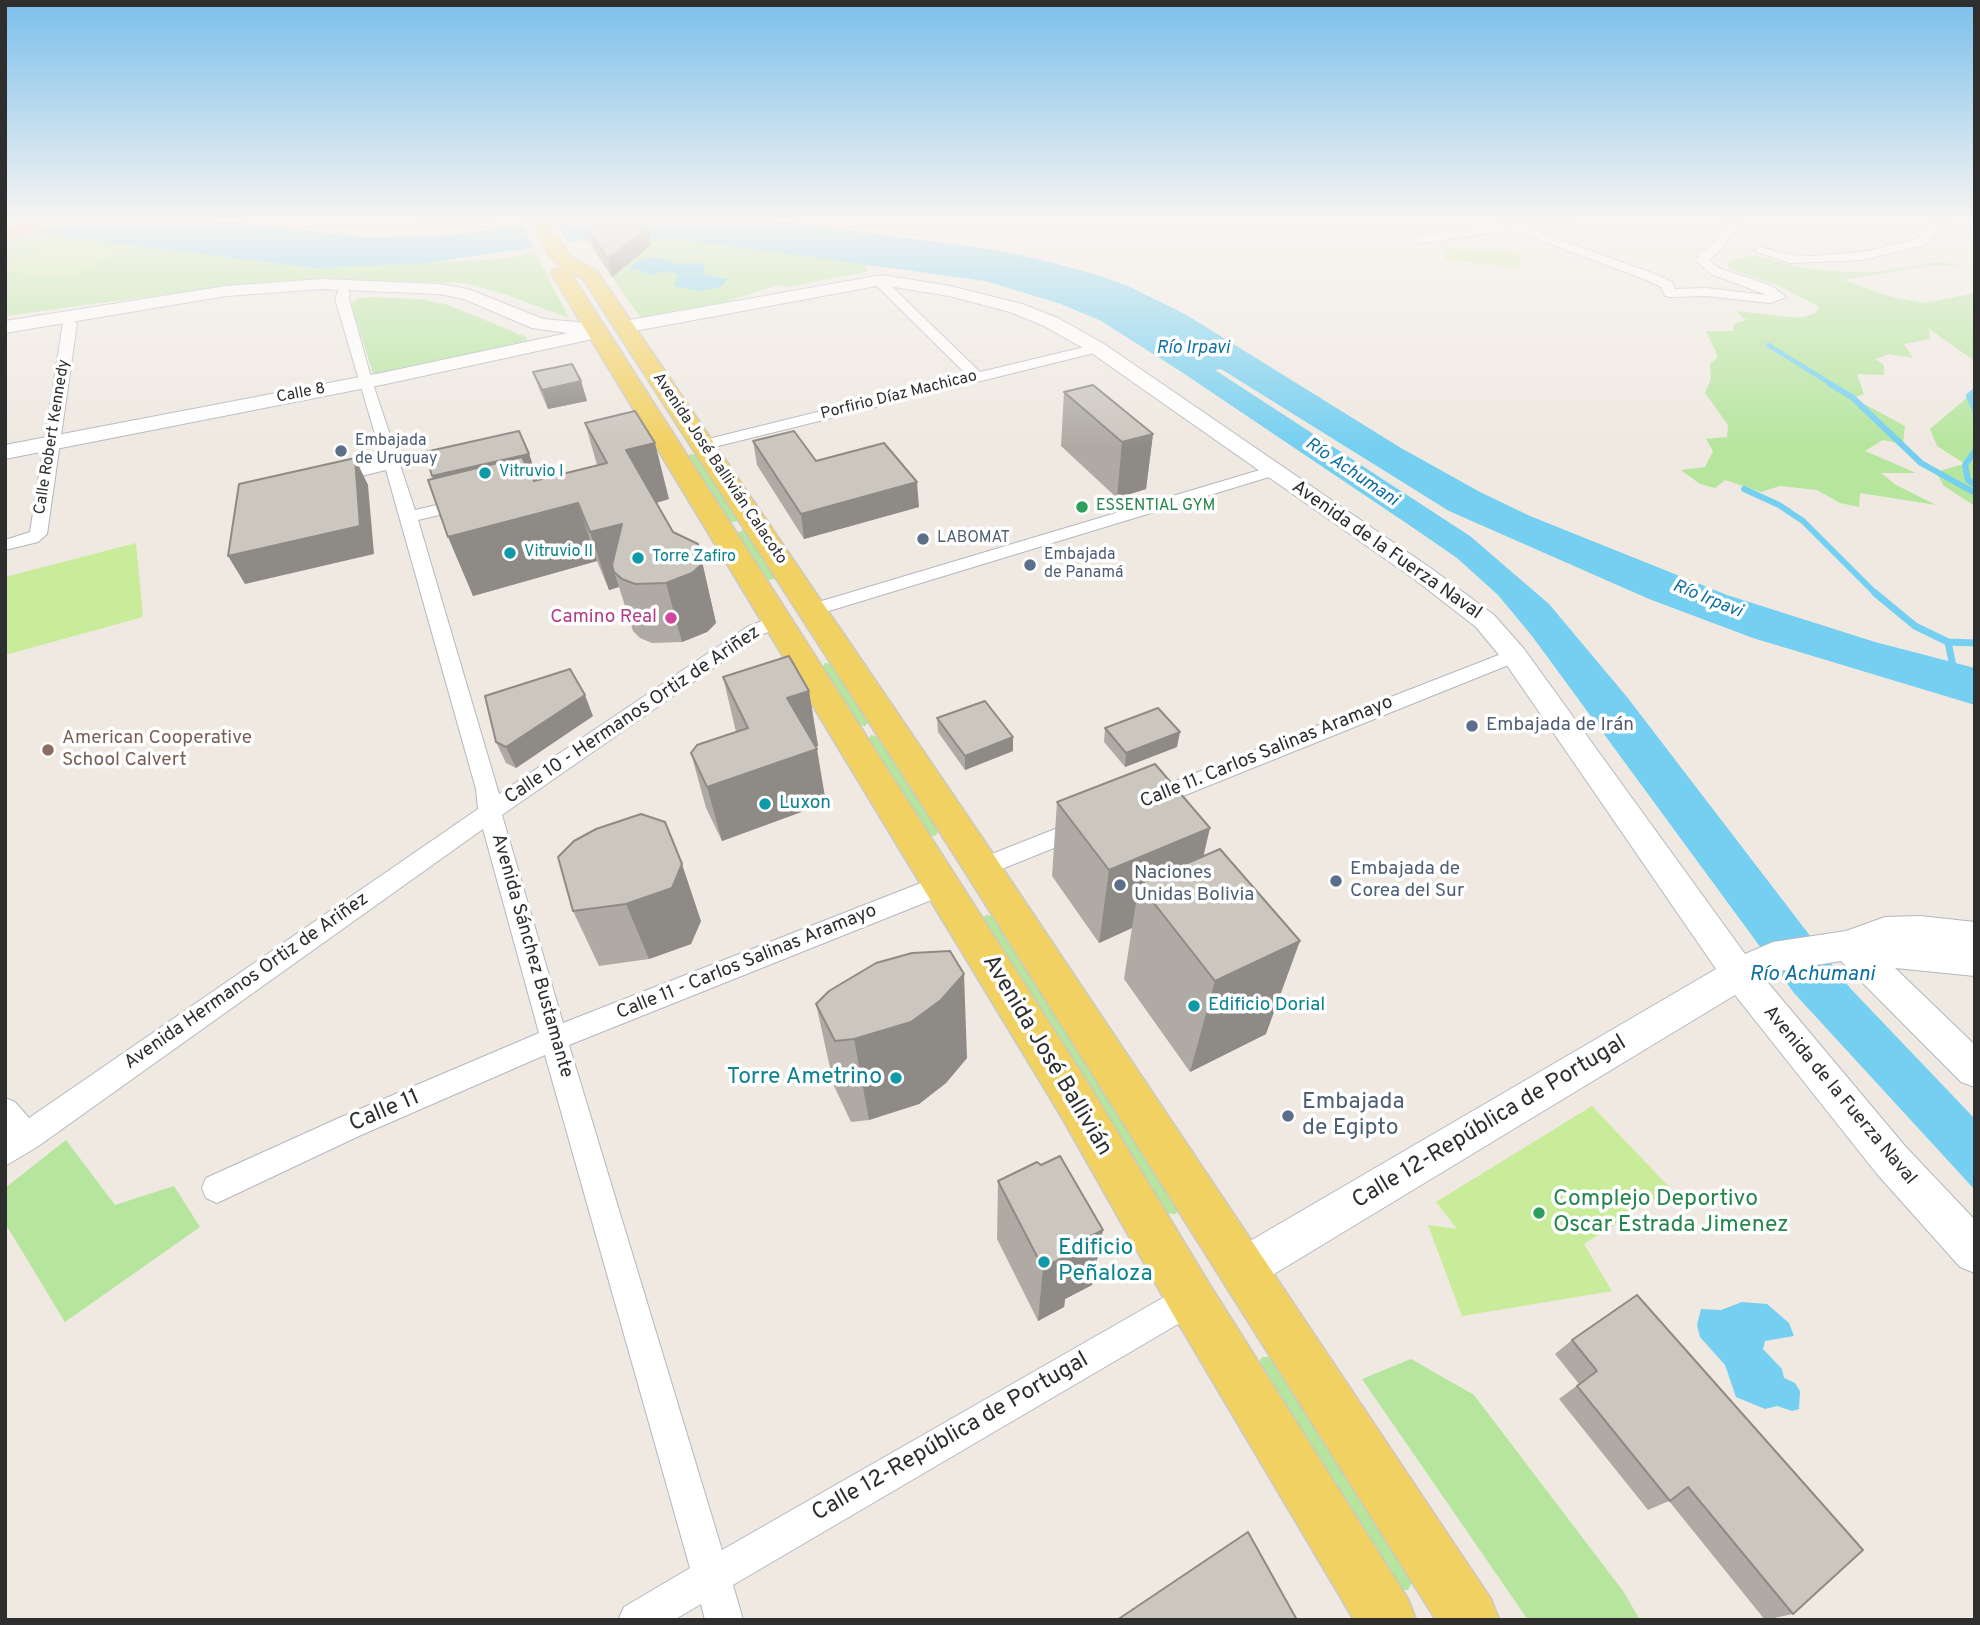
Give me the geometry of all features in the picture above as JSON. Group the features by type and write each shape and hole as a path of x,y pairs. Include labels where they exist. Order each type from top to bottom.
{"main road":[{"path":"5,334 210,295"},
{"path":"5,327 250,295"},
{"path":"414,295 453,302 542,337 560,340"},
{"path":"470,295 539,324 597,332 624,327"},
{"name":"Avenida José Ballivián Calacoto","path":"574,295 664,455 698,496"},
{"name":"Avenida José Ballivián Calacoto","path":"603,295 702,445 794,616"},
{"name":"Avenida de la Fuerza Naval","path":"624,327 798,295"},
{"name":"Avenida de la Fuerza Naval","path":"965,295 1016,308 1097,348 1459,600 1485,621 1514,655 1712,938 1758,961 1891,1160 1975,1252"},
{"name":"Calle 8","path":"5,452 597,332"},
{"path":"664,455 702,445"},
{"name":"Avenida José Ballivián","path":"698,496 722,530 794,616 982,868 1470,1620"},
{"name":"Avenida José Ballivián","path":"794,616 940,886 1076,1102 1191,1299 1387,1620"},
{"path":"1758,961 1839,946 1885,931 1920,930 1975,936"},
{"path":"1839,946 1975,961"},
{"path":"1839,946 1975,1070"},
{"name":"Calle 12-República de Portugal","path":"1241,1270 1758,961"},
{"path":"1191,1299 1241,1270"}],"street":[{"name":"Avenida Sánchez Bustamante","path":"343,295 342,299 365,381 409,517 487,789 491,814 554,1039 724,1620"},
{"path":"893,295 977,377"},
{"path":"1740,295 1777,298 1778,295"},
{"name":"Calle Robert Kennedy","path":"14,543 38,534 71,320"},
{"name":"Porfirio Díaz Machicao","path":"702,445 1097,348"},
{"path":"316,482 390,464"},
{"name":"Calle 10 - Hermanos Ortiz de Ariñez","path":"491,814 523,789 743,638 794,616 1273,471"},
{"path":"409,517 487,498"},
{"name":"Calle 11. Carlos Salinas Aramayo","path":"1137,806 1514,655"},
{"name":"Avenida Hermanos Ortiz de Ariñez","path":"16,1144 491,814"},
{"path":"982,868 1098,821"},
{"name":"Calle 11 - Carlos Salinas Aramayo","path":"554,1039 940,886"},
{"name":"Calle 11","path":"217,1188 349,1127 554,1039"},
{"path":"5,1111 16,1144"},
{"name":"Calle 12-República de Portugal","path":"637,1620 1191,1299"}],"green space":[{"path":"5,295 161,295 5,316"},
{"path":"506,295 557,295 569,318"},
{"path":"625,295 747,295 725,302 640,317"},
{"path":"1796,295 1885,295 1924,303 1975,295 1975,361 1929,329 1930,339 1904,344 1913,358 1889,354 1875,359 1884,365 1884,375 1857,374 1864,394 1853,398 1905,426 1903,444 1883,440 1865,451 1916,473 1881,473 1896,485 1936,505 1860,493 1859,507 1840,503 1817,490 1780,486 1761,492 1725,480 1715,488 1700,484 1681,470 1705,467 1713,451 1706,439 1727,437 1728,425 1705,393 1711,379 1710,364 1718,357 1706,331 1733,331 1734,324 1746,320 1736,311 1800,318 1816,313 1819,307"},
{"path":"357,299 420,299 448,305 526,337 527,341 379,374 373,373 351,304"},
{"path":"1975,391 1975,506 1944,486 1937,474 1965,464 1937,446 1930,429"},
{"path":"690,454 696,455 740,521 730,522 687,457"},
{"path":"745,529 776,579 766,580 737,533"},
{"path":"136,543 143,617 5,655 5,577"},
{"path":"825,663 833,664 869,721 865,726 857,725 822,668"},
{"path":"871,735 879,737 940,830 935,836 927,835 868,741"},
{"path":"986,915 993,916 1179,1211 1175,1214 1164,1213 982,919"},
{"name":"Complejo Deportivo Oscar Estrada Jimenez","path":"1592,1106 1671,1189 1584,1244 1612,1291 1462,1316 1428,1225 1457,1229 1436,1202"},
{"path":"66,1140 115,1205 174,1186 200,1227 65,1322 5,1223 5,1188"},
{"path":"1262,1357 1269,1357 1277,1362 1411,1573 1412,1583 1408,1590 1401,1590 1258,1364"},
{"path":"1411,1359 1474,1395 1623,1591 1640,1620 1528,1620 1362,1379"}],"water":[{"path":"1031,295 1146,295 1185,314 1401,448 1530,516 1727,595 1875,642 1975,668 1975,705 1753,638 1649,599 1449,511 1221,369 1215,370 1470,536 1549,604 1627,697 1850,988 1975,1119 1975,1190 1794,993 1532,636 1498,595 1457,558 1180,371 1101,321"},
{"path":"1742,1302 1767,1304 1789,1323 1794,1336 1765,1341 1763,1349 1782,1369 1784,1378 1795,1383 1800,1391 1799,1409 1792,1411 1777,1406 1765,1409 1736,1397 1725,1365 1700,1337 1697,1325 1701,1309 1721,1310"}],"building":[{"path":"572,364 581,381 542,390 533,372"},
{"path":"1093,385 1153,434 1122,442 1064,392"},
{"path":"635,411 655,443 626,450 673,532 698,544 702,564 692,573 666,583 635,584 622,579 614,572 612,565 622,524 590,532 578,503 448,537 428,480 522,457 534,481 607,463 585,423"},
{"path":"519,431 529,454 432,476 425,452"},
{"path":"794,431 816,461 884,443 917,482 801,514 753,441"},
{"path":"355,458 360,526 228,556 239,484"},
{"path":"789,656 809,691 787,698 817,749 707,787 691,753 697,745 748,728 723,677"},
{"path":"570,669 585,695 506,747 496,742 485,696"},
{"path":"985,701 1013,737 965,756 937,718"},
{"path":"1158,708 1180,732 1126,753 1105,728"},
{"path":"1155,764 1210,828 1109,870 1057,802"},
{"path":"641,814 665,822 682,864 672,888 626,904 573,911 558,857 574,841 596,829"},
{"path":"1220,849 1300,941 1215,981 1139,884"},
{"path":"950,951 964,974 941,1000 911,1022 854,1039 835,1041 816,1004 829,991 876,963 912,953"},
{"path":"1060,1156 1103,1230 1073,1245 1072,1253 1043,1268 998,1181 1037,1162 1041,1165"},
{"path":"1637,1295 1863,1550 1793,1614 1688,1487 1670,1501 1577,1386 1597,1371 1572,1340"},
{"path":"1248,1532 1297,1620 1117,1620"}],"waterway":[{"path":"1768,345 1833,385"},
{"path":"1830,384 1852,397 1921,463 1975,493"},
{"path":"1975,391 1969,396 1975,410"},
{"path":"1975,451 1965,465 1968,480 1975,485"},
{"path":"1744,489 1779,505 1803,521 1875,593"},
{"path":"1875,593 1915,626 1948,642"},
{"path":"1948,642 1975,643"},
{"path":"1948,642 1954,671"}],"place":[{"name":"Embajada de Uruguay","path":"341,451"},
{"name":"Vitruvio I","path":"485,473"},
{"name":"ESSENTIAL GYM","path":"1082,507"},
{"name":"LABOMAT","path":"923,539"},
{"name":"Vitruvio II","path":"510,553"},
{"name":"Torre Zafiro","path":"638,558"},
{"name":"Embajada de Panamá","path":"1030,565"},
{"name":"Camino Real","path":"671,618"},
{"name":"Embajada de Irán","path":"1472,726"},
{"name":"American Cooperative School Calvert","path":"48,750"},
{"name":"Luxon","path":"765,804"},
{"name":"Embajada de Corea del Sur","path":"1336,881"},
{"name":"Naciones Unidas Bolivia","path":"1120,885"},
{"name":"Edificio Dorial","path":"1194,1006"},
{"name":"Torre Ametrino","path":"896,1078"},
{"name":"Embajada de Egipto","path":"1288,1116"},
{"name":"Complejo Deportivo Oscar Estrada Jimenez","path":"1539,1213"},
{"name":"Edificio Peñaloza","path":"1044,1262"}],"water label":[{"name":"Río Irpavi","path":"1193,349"},
{"name":"Río Achumani","path":"1351,473"},
{"name":"Río Irpavi","path":"1707,600"},
{"name":"Río Achumani","path":"1812,976"}]}
